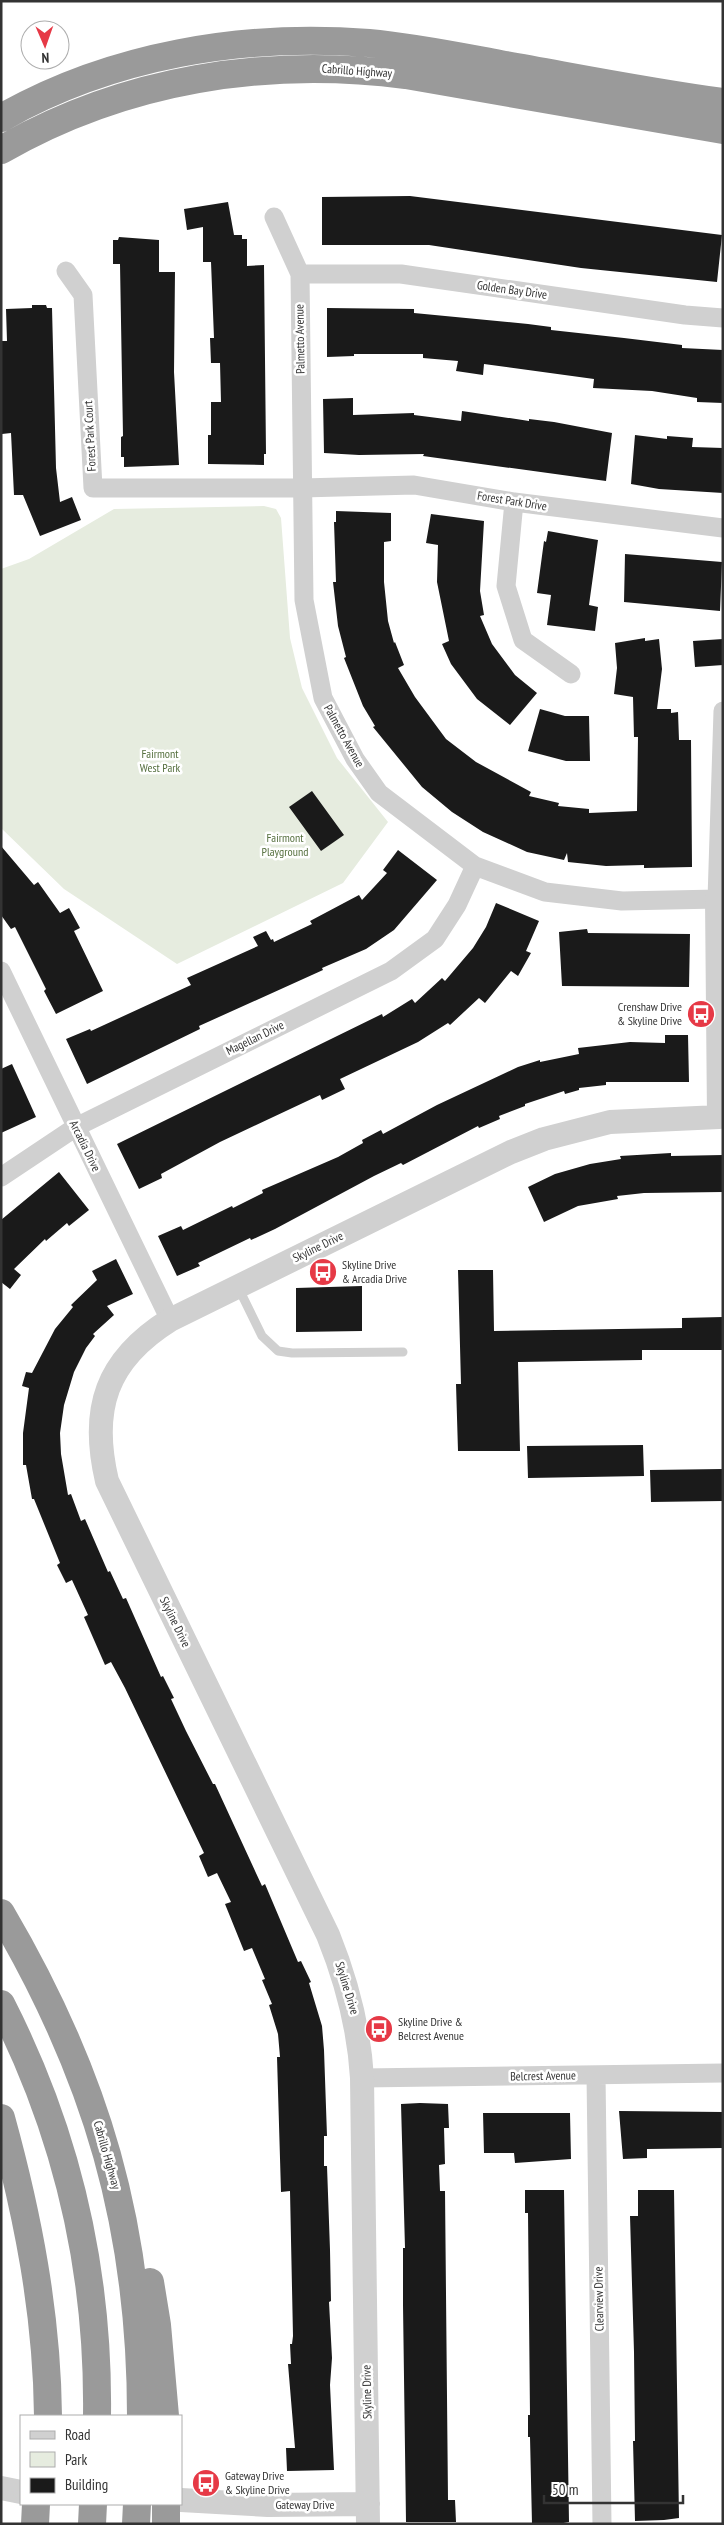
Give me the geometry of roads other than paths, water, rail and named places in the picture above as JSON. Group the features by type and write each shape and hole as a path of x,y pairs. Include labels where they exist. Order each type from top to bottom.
{"highway":[{"path":"1,118 81,82 159,58 247,43 288,41 371,43 410,48 723,102"},
{"name":"Cabrillo Highway","path":"1,150 53,124 128,94 208,76 249,70 289,68 359,70 406,75 723,130"},
{"name":"Cabrillo Highway","path":"1,1914 58,2018 103,2136 119,2194 129,2256 137,2316 141,2415"},
{"path":"1,2004 18,2037 48,2110 74,2195 92,2302 97,2362 97,2415"},
{"path":"84,2082 119,2166 141,2242 157,2324 164,2415"},
{"path":"1,2118 27,2219 42,2313 48,2415"},
{"path":"40,2415 42,2313"},
{"path":"35,2524 36,2505"},
{"path":"46,2505 46,2524"},
{"path":"92,2524 93,2505"},
{"path":"136,2524 137,2505"},
{"path":"166,2505 166,2524"}],"street":[{"path":"274,217 300,274"},
{"name":"Forest Park Court","path":"66,271 83,295 93,488 302,488"},
{"name":"Golden Bay Drive","path":"300,274 400,274 685,315 723,318"},
{"name":"Palmetto Avenue","path":"300,274 304,600 323,698 355,759 379,793 475,866 545,892 622,901 720,899"},
{"name":"Forest Park Drive","path":"302,488 414,485 514,502 723,528"},
{"path":"514,502 506,586 523,640 571,674"},
{"path":"721,1117 720,899 723,711"},
{"name":"Magellan Drive","path":"1,1177 76,1127 391,971 435,939 457,905 475,866"},
{"name":"Arcadia Drive","path":"1,971 170,1320"},
{"name":"Skyline Drive","path":"368,2514 362,2078 356,2020 340,1963 328,1935 107,1481 99,1438 101,1414 107,1390 118,1368 132,1350 150,1332 170,1320 511,1152 544,1139 610,1122 646,1118 721,1117"},
{"name":"Belcrest Avenue","path":"362,2078 723,2073"},
{"name":"Clearview Drive","path":"596,2075 602,2524"},
{"path":"1,2488 20,2492"},
{"name":"Gateway Drive","path":"182,2500 368,2514"}],"lane":[{"path":"238,1286 262,1336 278,1350 292,1353 403,1352"}],"place":[{"name":"Crenshaw Drive & Skyline Drive","path":"701,1014"},
{"name":"Skyline Drive & Arcadia Drive","path":"323,1272"},
{"name":"Skyline Drive & Belcrest Avenue","path":"379,2029"},
{"name":"Gateway Drive & Skyline Drive","path":"206,2483"}],"park label":[{"name":"Fairmont West Park","path":"160,761"},
{"name":"Fairmont Playground","path":"285,845"}]}
